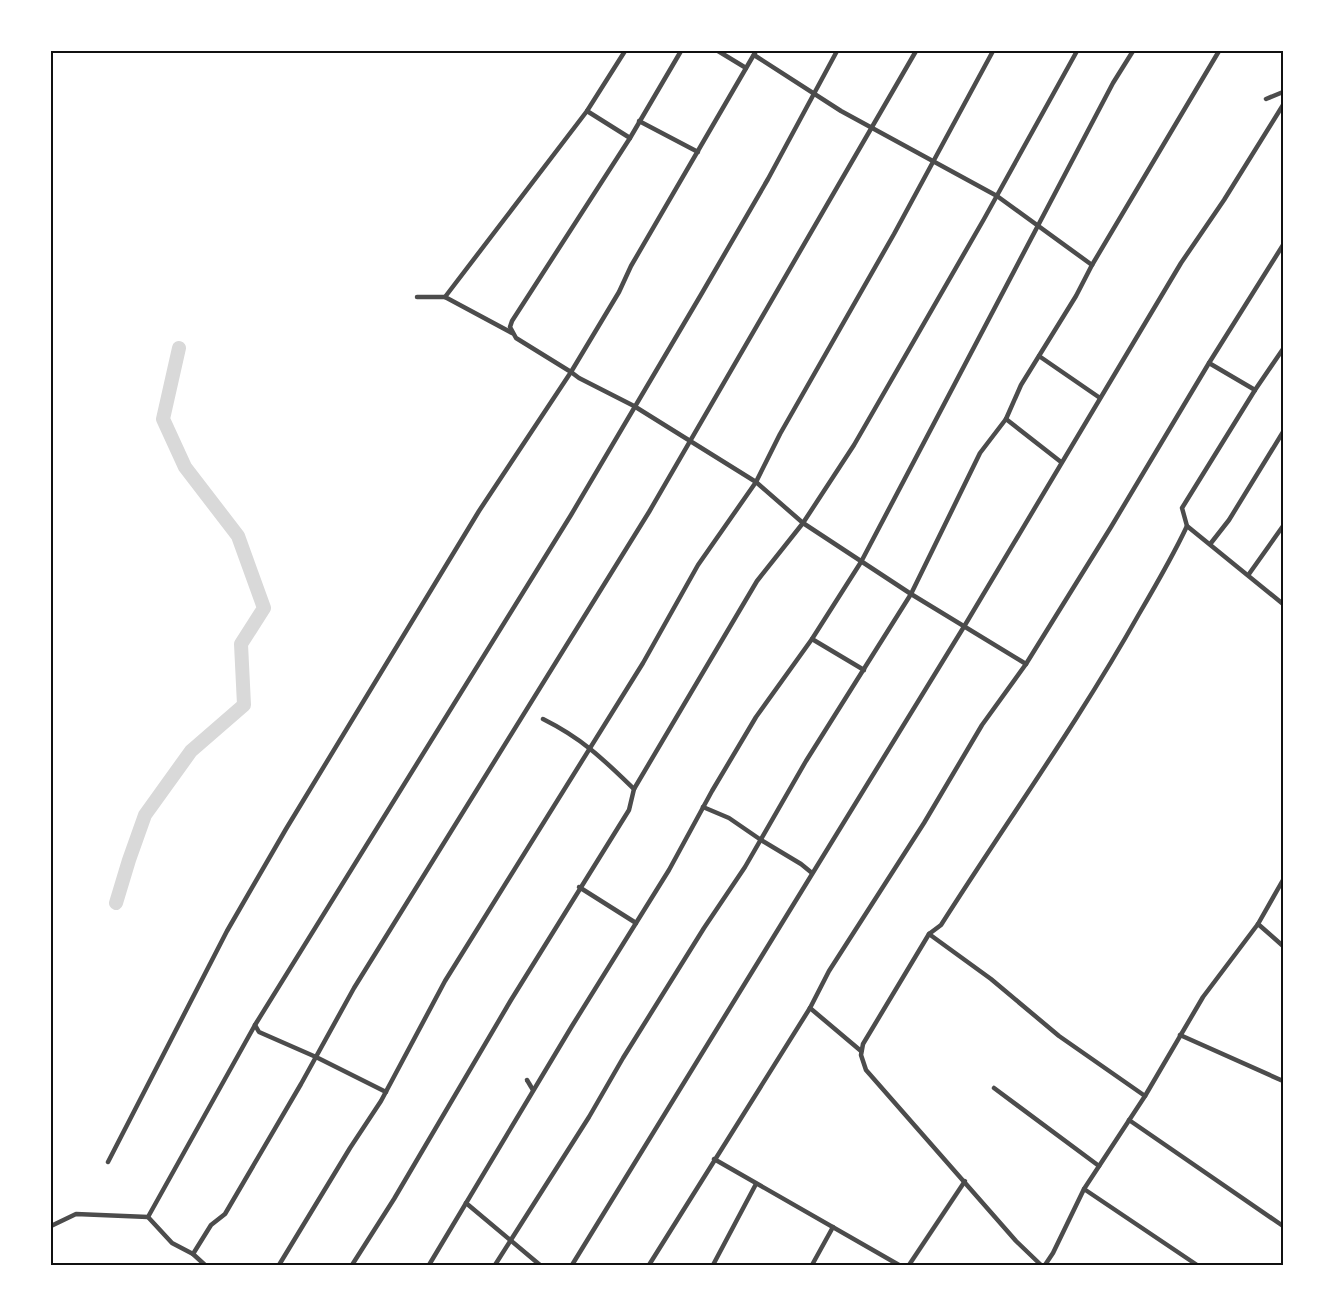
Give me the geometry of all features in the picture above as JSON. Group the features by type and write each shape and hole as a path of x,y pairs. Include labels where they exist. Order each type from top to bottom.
{"street":[{"path":"445,297 587,111 625,51"},
{"path":"681,51 630,138 512,321 510,327 512,333 516,338 579,378 634,406 690,439 756,482 803,523 861,562 1026,664"},
{"path":"718,51 746,68"},
{"path":"148,1217 255,1025 571,515 756,200 837,51"},
{"path":"193,1254 211,1225 225,1214 354,988 642,522 916,51"},
{"path":"279,1265 386,1092 445,981 643,663 698,565 756,482 797,403 894,234 993,51"},
{"path":"352,1265 394,1199 579,887 629,810 634,789 757,581 803,523 854,445 997,196 1077,51"},
{"path":"429,1265 533,1090 669,870 756,717 812,639 861,562 1113,83 1133,51"},
{"path":"495,1265 761,840 806,761 911,594 980,453 1006,419 1021,385 1076,296 1092,265 1219,51"},
{"path":"108,1162 227,931 286,829 479,511 571,372 755,53 813,94 997,196 1092,265"},
{"path":"1266,99 1283,92"},
{"path":"573,1265 964,625 1181,263 1224,200 1283,105"},
{"path":"587,111 630,138"},
{"path":"639,121 698,152"},
{"path":"649,1265 810,1008 830,971 924,824 982,724 1026,664 1283,245"},
{"path":"417,297 445,297 512,333"},
{"path":"1283,349 1182,508 1187,525 1283,604"},
{"path":"1039,356 1100,398"},
{"path":"1209,363 1255,390"},
{"path":"1006,419 1061,462"},
{"path":"1211,543 1229,520 1283,432"},
{"path":"1187,525 1120,647 1064,738 941,925 929,934 863,1044 861,1051 866,1070 1016,1241 1043,1265 1053,1253 1084,1189 1203,998 1258,924 1283,880"},
{"path":"1249,574 1283,526"},
{"path":"812,639 864,670"},
{"path":"543,719 590,747 634,789"},
{"path":"704,807 729,818 812,873"},
{"path":"579,887 636,923"},
{"path":"1258,924 1283,946"},
{"path":"929,934 991,979 1059,1035 1144,1096"},
{"path":"810,1008 861,1051"},
{"path":"255,1025 259,1032 386,1092"},
{"path":"1180,1035 1283,1081"},
{"path":"527,1080 533,1090"},
{"path":"994,1088 1099,1166"},
{"path":"1129,1120 1283,1227"},
{"path":"714,1159 899,1265"},
{"path":"909,1265 965,1181"},
{"path":"713,1265 756,1184"},
{"path":"1084,1189 1197,1265"},
{"path":"466,1203 540,1265"},
{"path":"51,1226 76,1214 148,1217 172,1243 193,1254 206,1265"},
{"path":"812,1265 833,1227"}],"waterway":[{"path":"116,903 145,815 191,751 244,705 241,644 264,608 238,536 185,467 163,419 179,348"}]}
